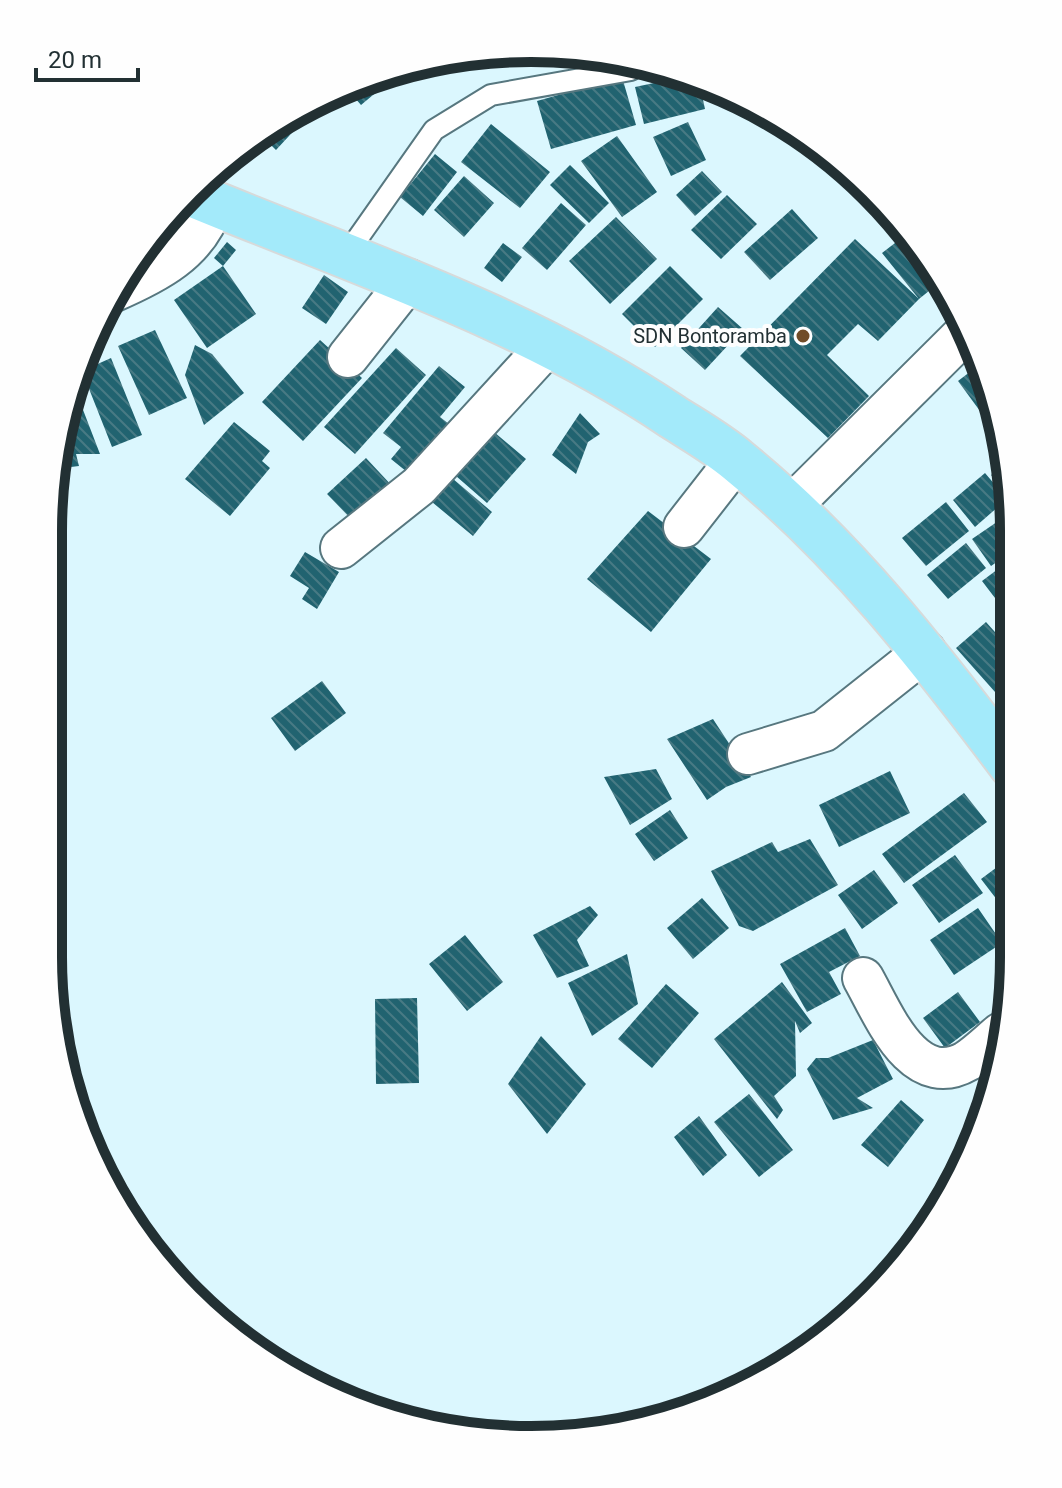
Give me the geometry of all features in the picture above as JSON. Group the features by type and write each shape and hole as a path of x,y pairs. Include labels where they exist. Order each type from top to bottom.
{"main road":[{"path":"202,199 409,280 549,344 643,397 737,459 833,546 925,651 1000,750"}],"street":[{"path":"135,280 172,261 206,224 202,199"},
{"path":"348,357 409,280"},
{"path":"790,507 959,339"},
{"path":"341,548 419,486 549,344"},
{"path":"684,527 737,459"},
{"path":"748,754 824,731 925,651"},
{"path":"863,978 904,1048 923,1063 957,1065 992,1039"}],"lane":[{"path":"346,255 434,130 491,95 623,71"}],"building":[{"path":"622,77 636,125 551,149 537,101"},
{"path":"663,81 682,87 702,95 705,109 644,124 635,87"},
{"path":"384,86 361,105 354,97"},
{"path":"688,122 706,160 671,176 653,137"},
{"path":"301,123 276,150 268,142"},
{"path":"491,124 550,172 520,208 461,162"},
{"path":"617,136 657,192 622,217 581,161"},
{"path":"435,154 457,172 423,216 400,197"},
{"path":"570,165 609,203 589,223 550,185"},
{"path":"702,171 722,192 695,216 676,195"},
{"path":"464,176 494,203 464,237 434,210"},
{"path":"727,195 757,224 721,259 691,230"},
{"path":"561,203 586,225 547,270 522,248"},
{"path":"792,209 818,238 770,280 744,252"},
{"path":"616,217 657,259 610,304 569,261"},
{"path":"171,231 179,235 155,251"},
{"name":"SDN Bontoramba","path":"855,239 919,299 878,341 858,324 827,355 869,396 828,438 740,356"},
{"path":"899,240 932,288 919,299 882,253"},
{"path":"227,242 236,250 223,266 214,258"},
{"path":"503,243 522,257 502,282 484,268"},
{"path":"223,266 256,314 207,348 174,300"},
{"path":"670,266 703,299 655,347 622,314"},
{"path":"324,275 348,292 326,324 302,308"},
{"path":"718,307 743,329 705,370 681,348"},
{"path":"155,330 187,398 149,415 118,346"},
{"path":"320,340 362,378 303,441 262,402"},
{"path":"195,345 212,354 244,393 204,425 185,375"},
{"path":"396,348 426,375 355,454 324,427"},
{"path":"111,358 142,435 112,447 86,382 92,366"},
{"path":"439,366 465,387 440,417 458,431 417,480 391,459 401,447 383,433"},
{"path":"971,371 986,420 958,381"},
{"path":"80,403 100,454 76,454 79,466 67,464"},
{"path":"580,413 600,434 588,442 576,474 552,455"},
{"path":"234,422 270,451 262,461 270,468 230,516 185,479"},
{"path":"494,432 526,459 487,503 456,476"},
{"path":"366,458 394,488 356,524 327,494"},
{"path":"985,473 998,488 999,506 975,527 953,500"},
{"path":"452,478 492,512 473,536 432,502"},
{"path":"946,502 969,531 926,566 902,538"},
{"path":"648,511 711,559 651,632 587,579"},
{"path":"1000,520 1000,560 991,566 972,539"},
{"path":"966,543 986,568 948,599 927,575"},
{"path":"305,552 339,572 317,609 302,599 309,588 290,576"},
{"path":"1000,568 1000,605 982,581"},
{"path":"986,622 1000,638 1000,698 956,648"},
{"path":"322,681 346,713 295,751 271,718"},
{"path":"713,719 751,777 726,787 707,800 667,739"},
{"path":"656,769 672,799 630,825 604,777"},
{"path":"890,771 910,813 839,847 819,805"},
{"path":"964,793 987,822 904,883 882,854"},
{"path":"670,810 688,838 654,861 635,834"},
{"path":"810,839 838,885 753,931 739,926 711,871 772,842 778,852"},
{"path":"955,855 983,893 939,923 912,885"},
{"path":"1000,865 1000,904 981,879"},
{"path":"874,870 898,903 862,929 838,895"},
{"path":"702,898 729,928 693,959 667,928"},
{"path":"590,906 598,915 577,940 589,966 557,978 533,935"},
{"path":"978,908 1000,944 954,975 930,940"},
{"path":"845,928 860,956 829,972 841,994 807,1012 780,964"},
{"path":"465,935 503,982 467,1011 429,964"},
{"path":"627,954 638,1004 592,1036 568,983"},
{"path":"782,982 812,1023 800,1033 795,1021 796,1076 774,1096 783,1110 777,1119 714,1039"},
{"path":"666,984 699,1013 652,1068 618,1039"},
{"path":"958,992 980,1022 945,1048 923,1018"},
{"path":"417,998 419,1083 376,1084 375,999"},
{"path":"541,1036 586,1084 547,1134 508,1084"},
{"path":"873,1040 893,1079 857,1098 873,1108 833,1120 807,1069 816,1058 828,1058"},
{"path":"749,1094 793,1150 759,1177 714,1122"},
{"path":"901,1100 924,1120 888,1167 861,1145"},
{"path":"699,1116 727,1155 703,1176 674,1137"}],"place":[{"name":"SDN Bontoramba","path":"803,336"}]}
